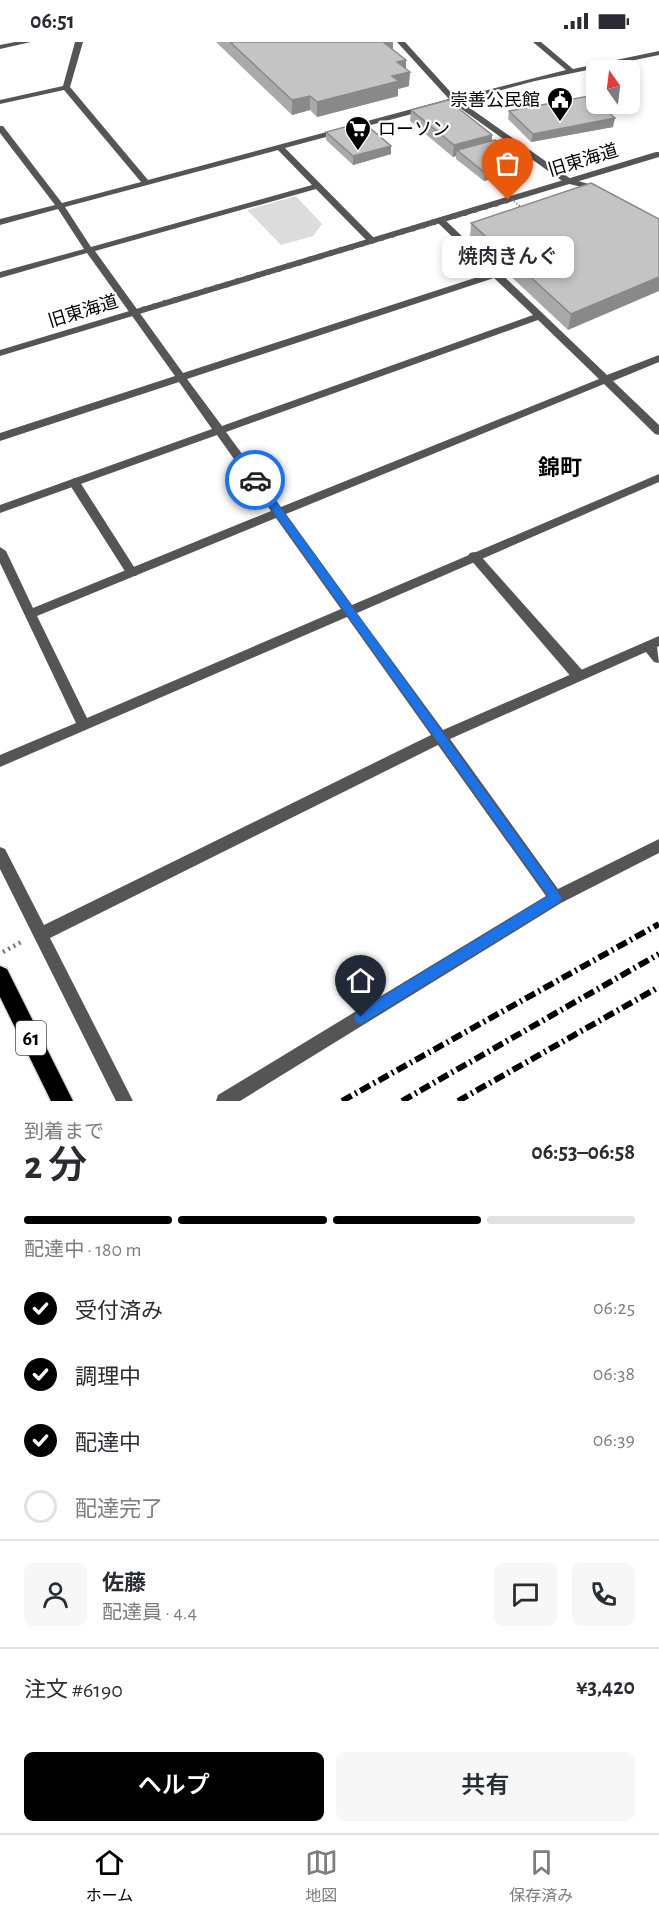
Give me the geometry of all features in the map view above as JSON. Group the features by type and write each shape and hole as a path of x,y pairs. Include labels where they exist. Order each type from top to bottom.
{"main road":[{"name":"61","path":"0,976 62,1101"}],"street":[{"path":"0,47 27,42"},
{"path":"66,87 80,42"},
{"path":"401,42 454,100 568,182 604,193"},
{"path":"537,42 571,71"},
{"path":"0,222 454,100 571,71 659,53"},
{"path":"0,102 66,87"},
{"path":"66,87 146,183"},
{"path":"0,128 60,206 89,250 556,898"},
{"path":"279,147 372,241"},
{"name":"旧東海道","path":"0,353 659,154"},
{"path":"0,275 317,186"},
{"path":"440,220 659,431"},
{"path":"0,437 496,274"},
{"path":"0,509 540,316"},
{"path":"30,614 659,358"},
{"path":"0,761 659,478"},
{"path":"74,482 132,573"},
{"path":"0,551 84,726"},
{"path":"474,556 578,675"},
{"path":"42,933 441,737 578,675 653,643 659,658"},
{"path":"224,1101 556,898 659,846"},
{"path":"0,854 42,933 125,1101"}],"path":[{"path":"498,188 522,208"},
{"path":"0,954 22,941"}],"shaded area":[{"path":"296,196 322,224 313,236 281,245 247,210"}],"building":[{"path":"230,42 383,42 406,60 397,62 410,72 392,76 399,81 317,102 310,96 292,100"},
{"path":"586,97 586,114 610,114 615,118 533,134 509,111"},
{"path":"448,100 492,135 454,145 411,110"},
{"path":"363,122 391,146 353,156 326,132"},
{"path":"495,140 523,162 485,173 457,150"},
{"path":"591,183 659,219 659,277 571,314 471,223"}],"railway":[{"path":"342,1101 659,924"},
{"path":"402,1101 659,954"},
{"path":"458,1101 659,987"}],"way so far":[{"path":"255,480 135,312 508,200"}],"place":[{"name":"崇善公民館","path":"560,123"},
{"name":"ローソン","path":"358,152"},
{"name":"焼肉きんぐ","path":"508,200"}],"district":[{"name":"錦町","path":"560,467"}],"route":[{"path":"255,480 556,898 361,1017"}]}
